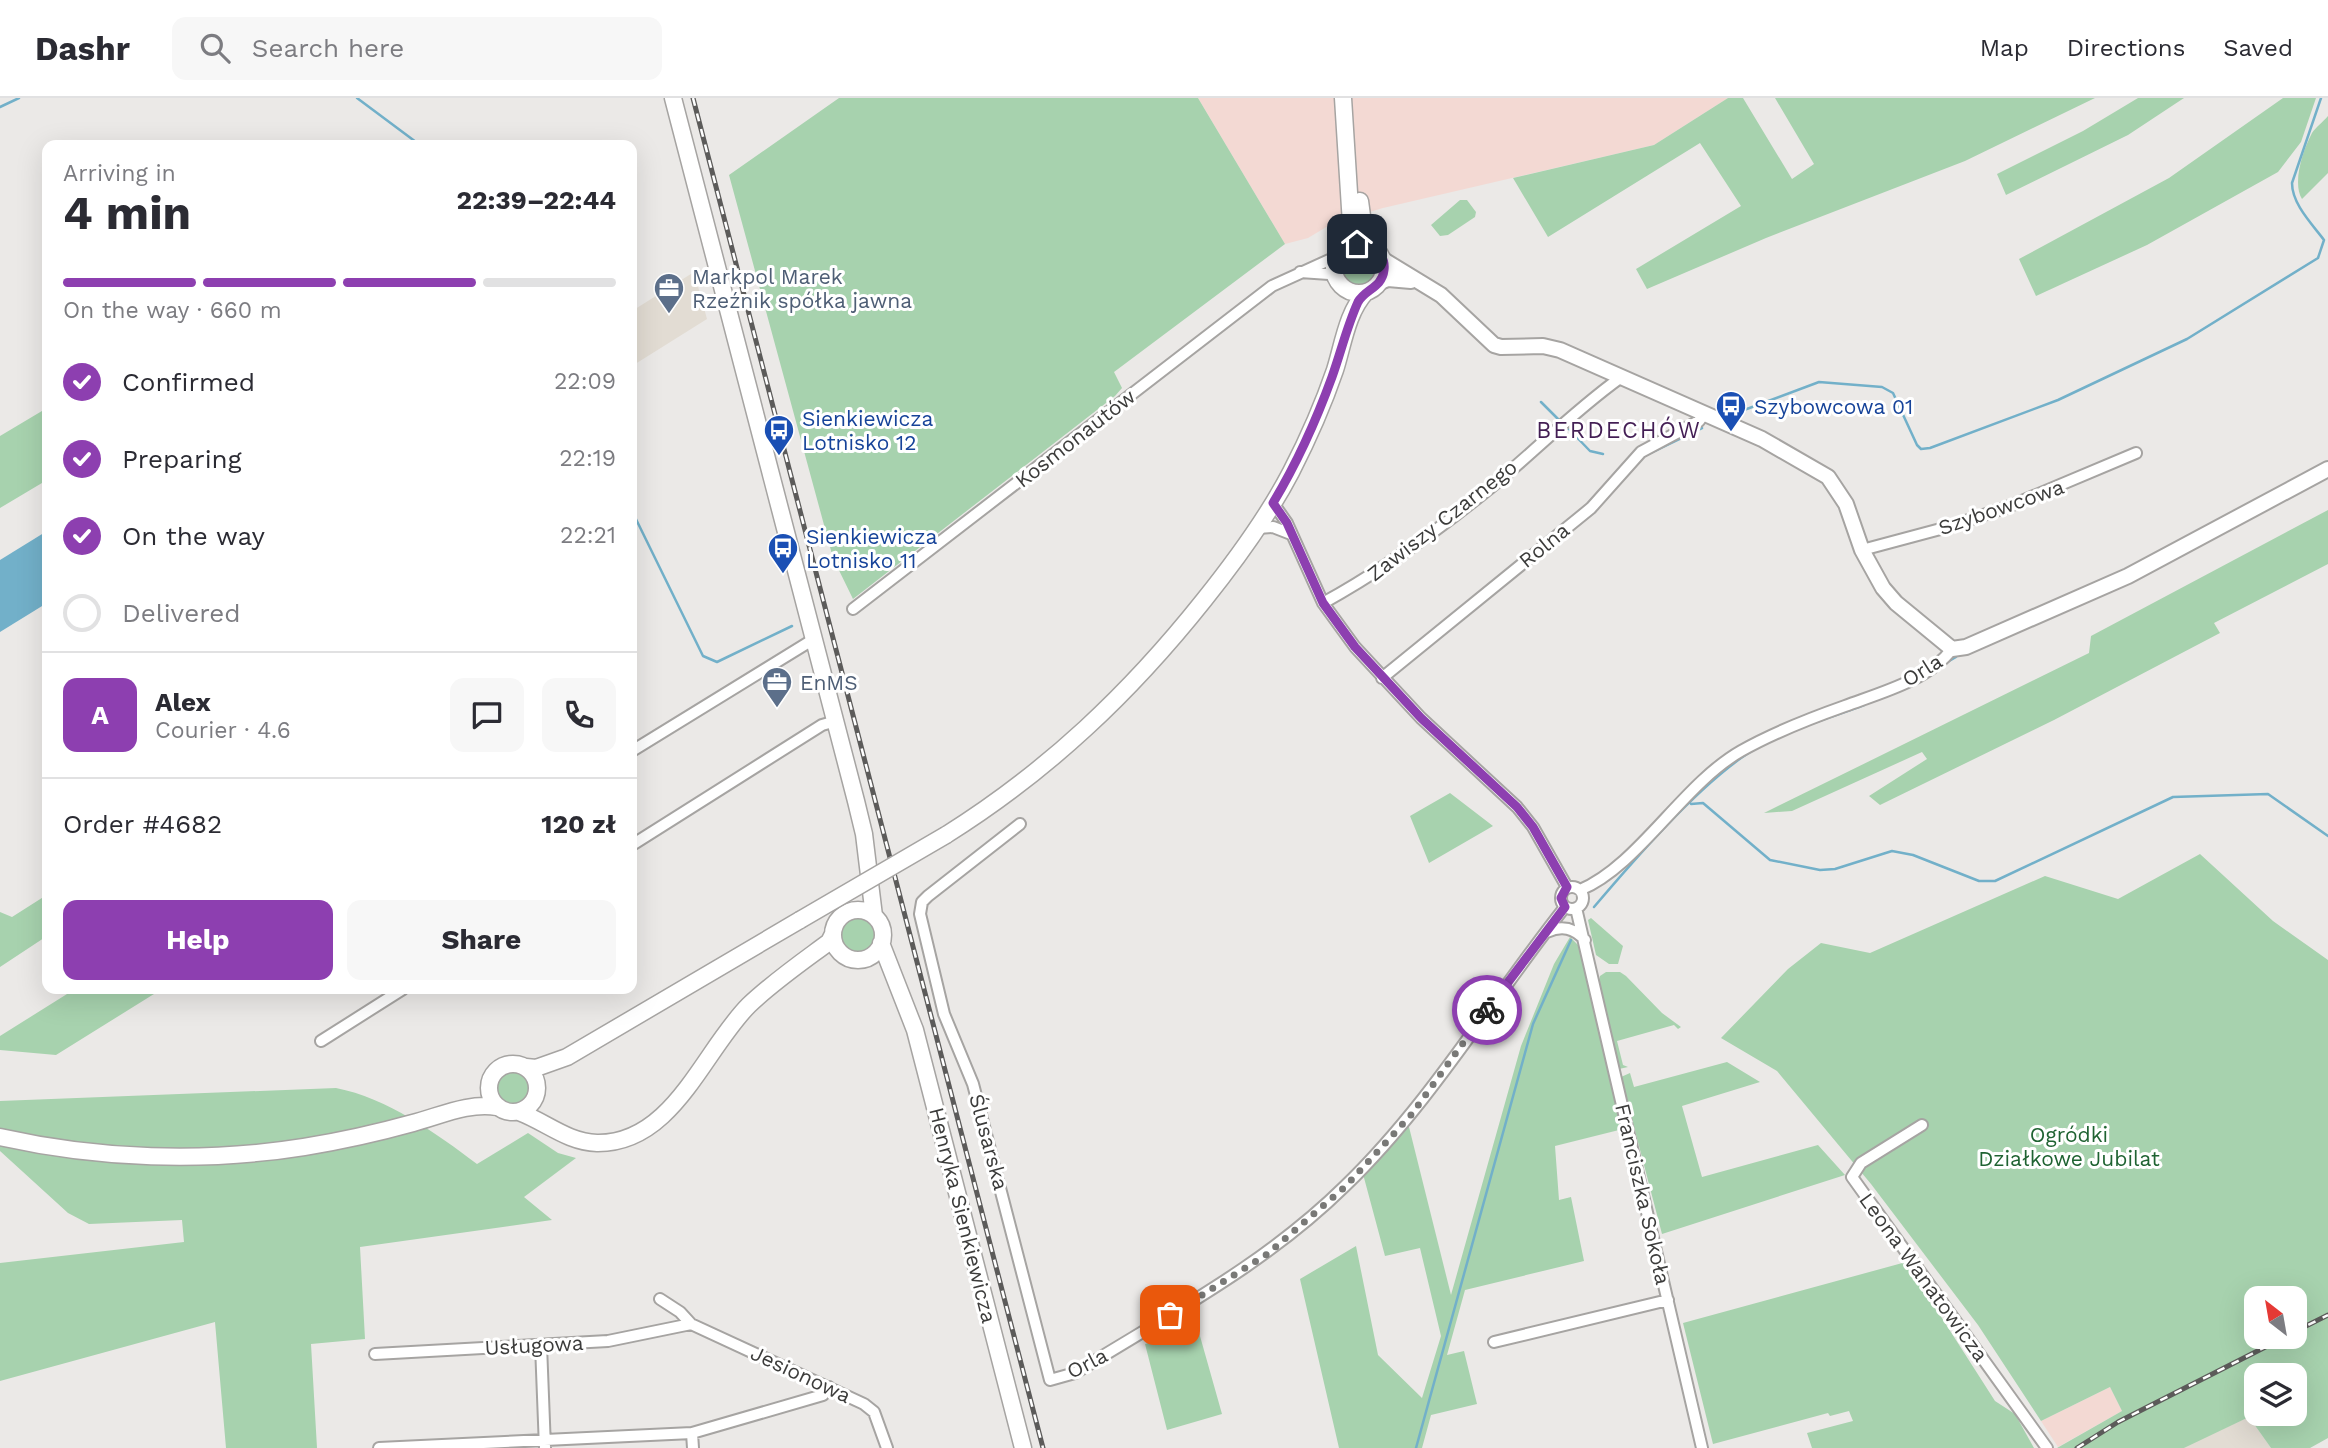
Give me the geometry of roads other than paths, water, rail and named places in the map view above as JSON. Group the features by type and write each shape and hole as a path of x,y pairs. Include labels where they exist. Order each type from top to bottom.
{"main road":[{"path":"673,98 836,722 864,834 874,916 882,932 881,943 874,953 864,958 835,954 795,969"},
{"path":"1343,98 1351,224 1335,267 1347,297 1347,328"},
{"path":"455,1110 483,1093 493,1074 502,1066 514,1064 536,1068 567,1057 946,835 1028,779 1094,723 1173,638 1258,528 1273,503 1315,422 1359,300 1380,282 1384,271 1382,259 1365,238 1361,214 1354,98"},
{"path":"1342,252 1357,244 1370,246"},
{"path":"1340,283 1355,293 1367,292"},
{"path":"489,1085 490,1097 497,1107 507,1112 519,1112 572,1138 596,1143 623,1140 647,1129 667,1112 743,1012 829,942 836,922 858,904 868,876"},
{"path":"852,911 864,911 874,916"},
{"path":"833,934 836,946 843,955"},
{"name":"Henryka Sienkiewicza","path":"881,943 915,1030 1023,1448"},
{"name":"Henryka Sienkiewicza","path":"864,958 878,965 897,985"},
{"path":"519,1112 529,1107 537,1092 567,1057"},
{"path":"526,1067 534,1076 538,1107 553,1129"},
{"path":"0,1137 87,1152 164,1157 225,1155 302,1148 373,1134 455,1110 497,1107"}],"street":[{"name":"Kosmonautów","path":"853,609 1272,286 1342,252"},
{"path":"1382,259 1441,295 1494,345 1502,348 1543,346 1762,439 1828,477 1846,504 1862,550 1882,589 1952,649"},
{"path":"1300,272 1329,274 1340,283"},
{"path":"1380,282 1388,279 1416,280"},
{"name":"Zawiszy Czarnego","path":"1323,603 1378,573 1491,486 1620,378"},
{"name":"Rolna","path":"1382,678 1591,508 1641,452 1699,421 1704,414"},
{"name":"Szybowcowa","path":"1862,550 1948,527 2010,506 2136,453"},
{"name":"Orla","path":"1580,890 1594,884 1616,867 1679,803 1741,751 1921,674 1952,649 1966,647 2128,576 2328,469"},
{"path":"1273,503 1291,534 1323,603 1355,647 1421,718 1517,807 1533,827 1567,887 1580,890 1583,901 1570,908 1561,898 1567,887"},
{"path":"1258,528 1273,527 1291,534"},
{"path":"637,748 814,639"},
{"path":"637,842 822,725 836,722"},
{"name":"Ślusarska","path":"1020,824 928,896 920,907 944,1014 973,1084 1050,1380"},
{"name":"Orla","path":"1050,1380 1075,1373 1266,1255 1345,1187 1411,1115 1544,934 1570,908"},
{"name":"Franciszka Sokoła","path":"1570,908 1585,940 1640,1194 1702,1448"},
{"path":"1544,934 1564,928 1585,940"},
{"path":"320,1041 395,994"},
{"name":"Leona Wanatowicza","path":"1922,1125 1861,1163 1852,1177 2048,1448"},
{"name":"Jesionowa","path":"660,1298 680,1312 691,1324 829,1387 874,1412 887,1448"},
{"path":"1494,1342 1668,1300"},
{"name":"Usługowa","path":"375,1354 608,1341 691,1324"},
{"path":"541,1345 545,1444"},
{"path":"380,1448 545,1444 692,1433 823,1395 829,1387"},
{"path":"692,1433 693,1448"}],"water":[{"path":"42,534 42,606 0,632 0,560"}],"waterway":[{"path":"0,107 19,98"},
{"path":"357,98 413,140"},
{"path":"1728,416 1819,382 1882,387 1893,393 1917,445 1921,449 1930,448 2058,400 2187,339 2318,258 2324,240 2295,199 2292,183 2321,98"},
{"path":"1541,402 1561,422"},
{"path":"1566,426 1590,451 1603,454"},
{"path":"1642,457 1702,428"},
{"path":"637,521 703,656 717,662 792,626"},
{"path":"1944,664 1956,657"},
{"path":"1594,907 1683,809 1741,758 1785,734 1864,705"},
{"path":"1691,804 1703,803 1770,860 1820,870 1835,869 1892,851 1913,855 1979,881 1995,881 2173,797 2268,794 2328,836"},
{"path":"1416,1448 1533,1024 1571,940"}],"railway":[{"path":"693,98 1043,1448"},
{"path":"2307,1326 2328,1315"},
{"path":"2077,1448 2118,1422 2261,1349"}],"place":[{"name":"Markpol Marek Rzeźnik spółka jawna","path":"669,315"},
{"name":"Szybowcowa 01","path":"1731,433"},
{"name":"Sienkiewicza Lotnisko 12","path":"779,457"},
{"name":"Sienkiewicza Lotnisko 11","path":"783,575"},
{"name":"EnMS","path":"777,709"}],"district":[{"name":"BERDECHÓW","path":"1619,430"}],"park label":[{"name":"Ogródki Działkowe Jubilat","path":"2069,1146"}]}
